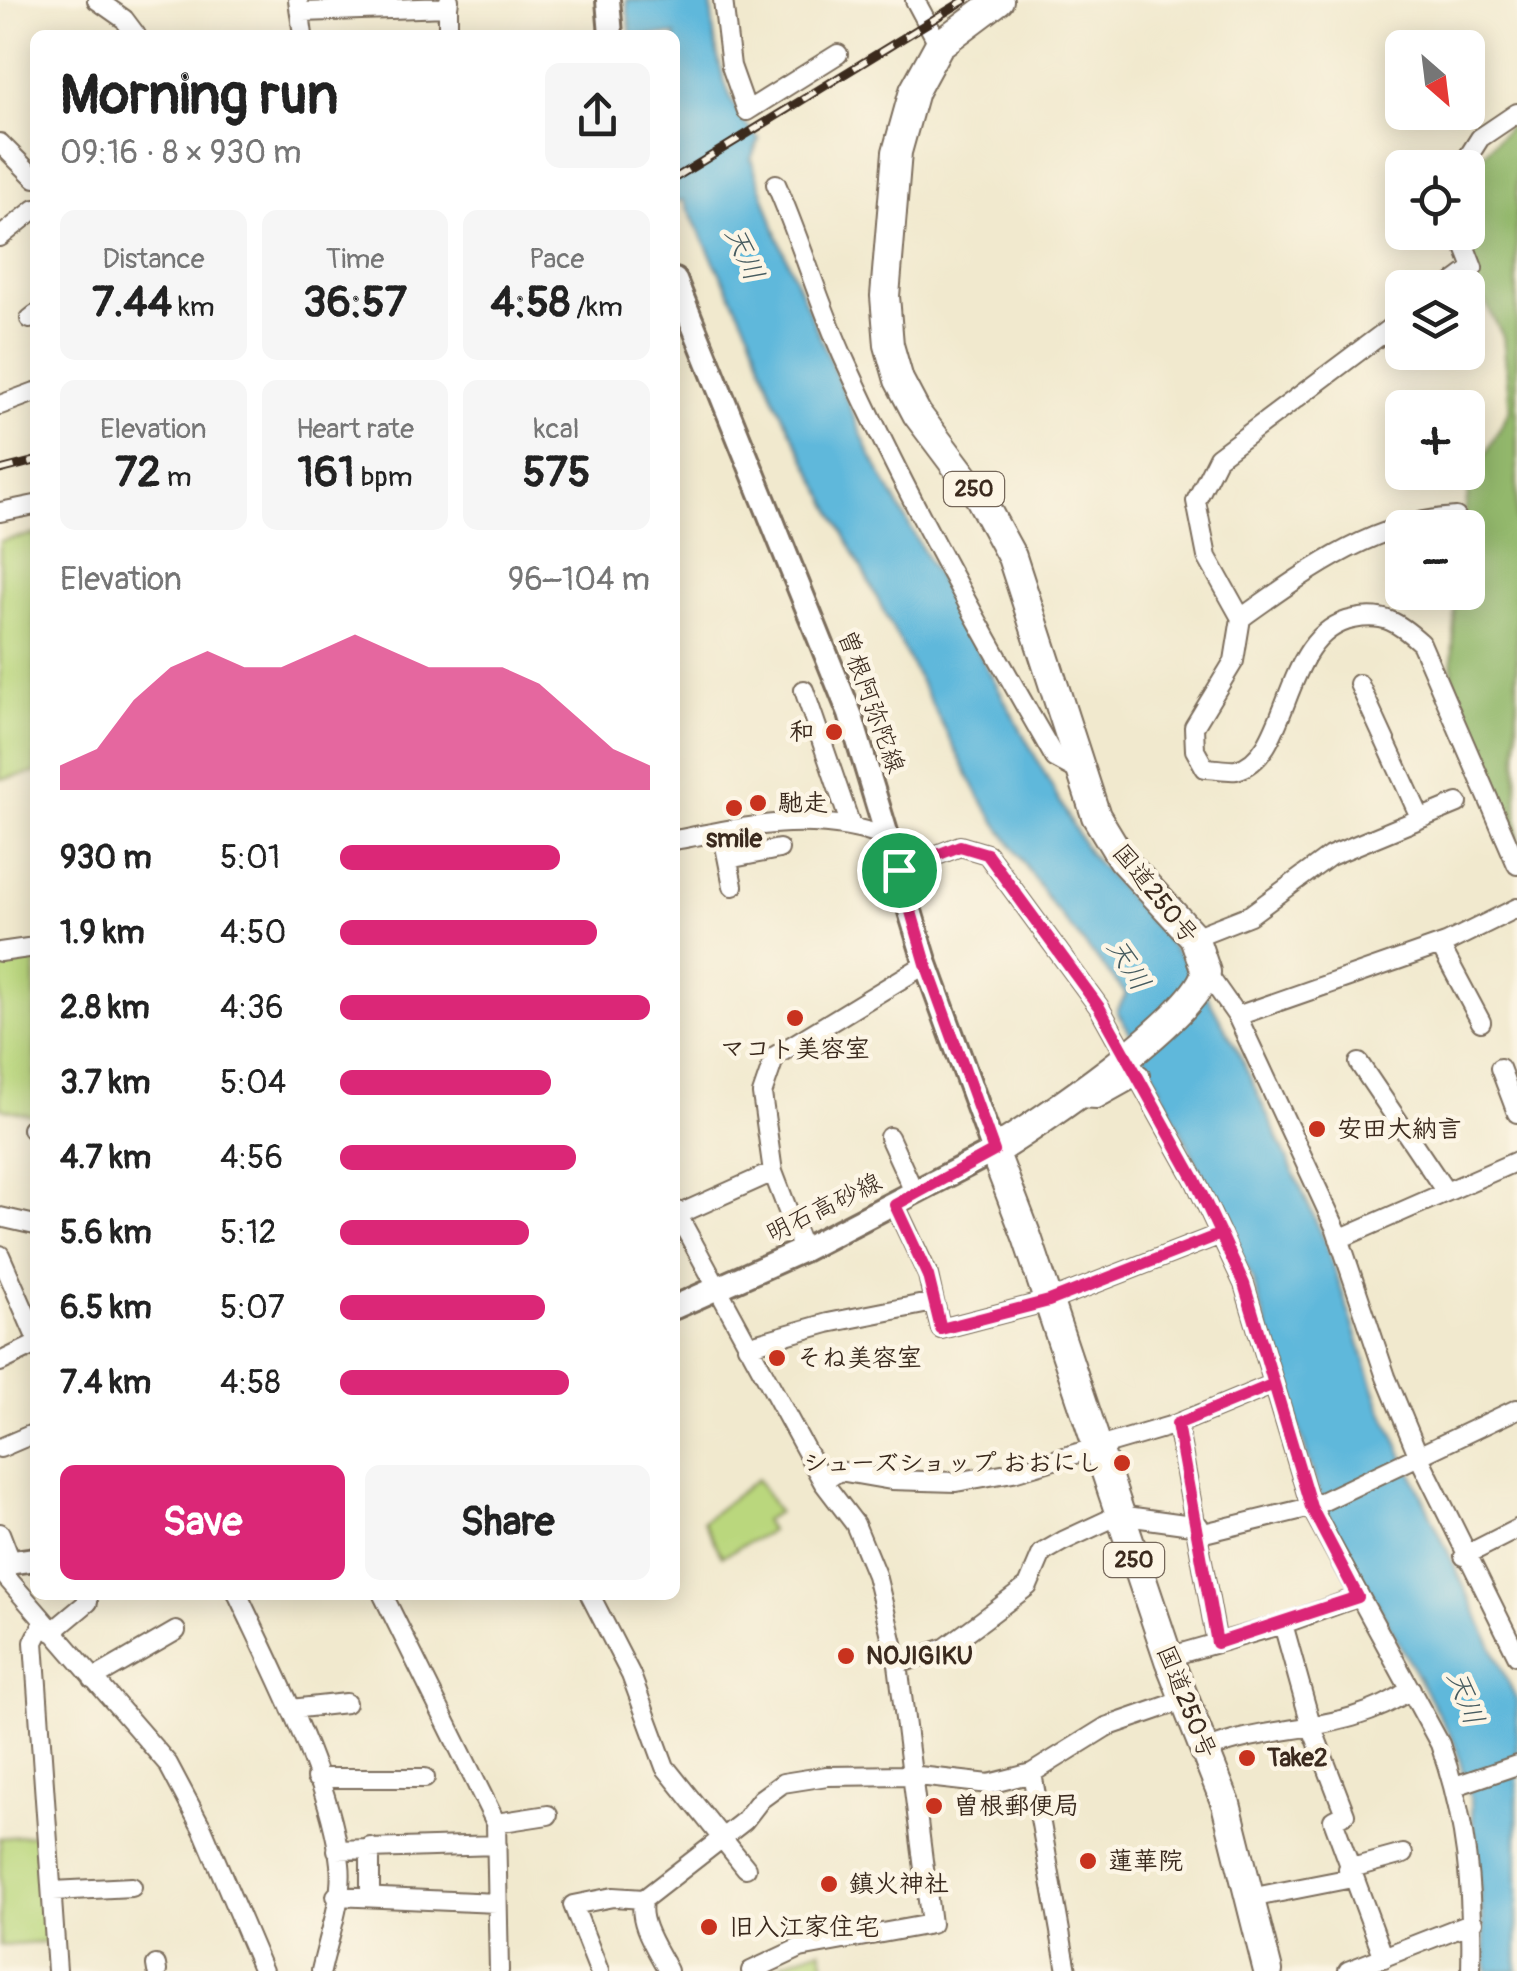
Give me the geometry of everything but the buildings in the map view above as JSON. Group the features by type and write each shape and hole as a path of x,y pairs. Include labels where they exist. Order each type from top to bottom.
{"highway":[{"name":"国道250号","path":"998,0 939,45 914,90 898,152 885,296 889,345 898,380 917,414 980,498 1012,557 1096,816 1122,859 1194,937 1205,976"},
{"path":"994,1151 1133,1060 1205,976"},
{"name":"国道250号","path":"994,1151 1049,1301 1168,1657 1238,1843 1268,1971"}],"main road":[{"path":"608,0 611,30"},
{"name":"曽根阿弥陀線","path":"680,297 850,714 926,964 994,1151"},
{"name":"明石高砂線","path":"680,1305 803,1250 994,1151"}],"street":[{"path":"96,0 124,19 132,30"},
{"path":"723,0 732,66 747,112 838,54"},
{"path":"914,0 939,45"},
{"path":"300,6 448,4 448,30"},
{"path":"1472,150 1480,138 1517,114"},
{"path":"0,143 30,173"},
{"path":"776,184 809,258 844,360 944,559 1055,758 1079,771"},
{"path":"0,237 30,213"},
{"path":"1385,332 1218,457 1196,501 1196,519 1207,557 1241,618 1234,661 1194,727 1195,750 1205,768 1236,770 1253,759 1275,727 1315,642 1324,631 1346,620 1372,616 1395,620 1421,643 1517,865"},
{"path":"0,405 30,394"},
{"path":"0,512 30,506"},
{"path":"1241,618 1321,562 1385,536"},
{"path":"1359,684 1420,817"},
{"path":"804,690 850,826"},
{"path":"1194,937 1250,916 1330,856 1458,803"},
{"path":"680,839 780,820 850,826 890,838"},
{"path":"722,831 733,886"},
{"path":"899,870 960,846 987,854 1133,1060 1244,1284 1311,1507 1410,1689 1455,1786 1469,1845 1472,1971"},
{"path":"728,860 779,849"},
{"path":"1237,1016 1440,945 1517,908"},
{"path":"1440,945 1481,1022"},
{"path":"0,952 30,948"},
{"path":"803,1250 773,1172 762,1094 775,1056 926,964"},
{"path":"1205,976 1237,1016 1339,1238 1386,1378 1419,1457 1464,1556 1517,1654"},
{"path":"1359,1063 1446,1192"},
{"path":"1500,1068 1517,1114"},
{"path":"889,1137 941,1329 1049,1301 1221,1234"},
{"path":"1339,1238 1517,1160"},
{"path":"680,1212 773,1172"},
{"path":"0,1218 30,1224"},
{"path":"680,1222 824,1482 854,1524 876,1574 898,1664 931,1924 800,1948 751,1971"},
{"path":"0,1255 30,1324"},
{"path":"748,1346 810,1327 934,1302"},
{"path":"0,1362 30,1347"},
{"path":"824,1482 839,1470 891,1480 956,1482 1013,1472 1177,1424 1274,1384"},
{"path":"898,1664 945,1648 1028,1586 1042,1553 1119,1516 1200,1530 1311,1507 1517,1409"},
{"path":"1177,1424 1200,1530 1217,1643"},
{"path":"0,1448 30,1435"},
{"path":"1464,1556 1517,1529"},
{"path":"0,1533 30,1596"},
{"path":"1168,1657 1283,1624 1358,1597"},
{"path":"33,1600 48,1627 168,1764 203,1830 264,1971"},
{"path":"240,1600 291,1709 316,1778 341,1867 322,1971"},
{"path":"386,1600 496,1823 499,1971"},
{"path":"593,1600 632,1675 666,1767 746,1868"},
{"path":"57,1971 34,1642 48,1627 88,1602"},
{"path":"1283,1624 1312,1728 1345,1814 1332,1820 1384,1958"},
{"path":"94,1680 176,1630"},
{"path":"1206,1750 1267,1732 1312,1728 1390,1704 1410,1689"},
{"path":"668,1971 640,1909 644,1899 744,1821 761,1799 784,1784 827,1776 910,1775 990,1784 1032,1773 1106,1727 1184,1700"},
{"path":"291,1709 346,1703"},
{"path":"1455,1786 1517,1765"},
{"path":"1032,1773 1067,1971"},
{"path":"316,1778 425,1778"},
{"path":"496,1823 548,1814"},
{"path":"337,1850 497,1845"},
{"path":"370,1847 370,1897"},
{"path":"1250,1898 1350,1873 1403,1854"},
{"path":"53,1891 132,1887"},
{"path":"336,1896 498,1903"},
{"path":"599,1971 572,1905 613,1897 644,1899"},
{"path":"1348,1971 1473,1922"}],"green space":[{"path":"1517,118 1517,842 1463,717 1452,675 1454,610 1485,610 1485,510 1465,510 1469,490 1485,490 1485,456 1510,409 1503,337 1485,302 1485,270 1462,270 1459,250 1485,250 1485,153"},
{"path":"30,535 30,774 0,779 0,541"},
{"path":"30,960 30,1115 0,1108 0,965"},
{"path":"757,1479 778,1512 764,1520 770,1531 722,1556 703,1521"},
{"path":"42,1834 51,1942 0,1946 0,1838"},
{"path":"821,1949 827,1971 786,1971 782,1963"}],"water":[{"name":"天川","path":"626,0 711,0 723,75 737,110 759,139 751,159 778,238 869,452 1087,851 1192,969 1237,1049 1325,1241 1380,1405 1517,1701 1517,1971 1487,1971 1471,1801 1455,1744 1323,1506 1252,1278 1153,1073 1117,1011 1126,994 1052,905 980,798 774,398 750,332 680,201 680,30 630,30"}],"railway":[{"path":"680,175 965,0"},
{"path":"0,470 30,462"}],"place":[{"name":"和","path":"834,732"},
{"name":"馳走","path":"758,803"},
{"name":"smile","path":"734,808"},
{"name":"マコト美容室","path":"795,1018"},
{"name":"安田大納言","path":"1317,1129"},
{"name":"そね美容室","path":"777,1358"},
{"name":"シューズショップ おおにし","path":"1122,1463"},
{"name":"NOJIGIKU","path":"846,1656"},
{"name":"Take2","path":"1247,1758"},
{"name":"曽根郵便局","path":"934,1806"},
{"name":"蓮華院","path":"1088,1861"},
{"name":"鎮火神社","path":"829,1884"},
{"name":"旧入江家住宅","path":"709,1927"}],"route":[{"path":"899,870 926,964 994,1151 895,1205 928,1276 941,1329 1049,1301 1221,1234 1244,1284 1274,1384 1177,1424 1217,1643 1358,1597 1311,1507 1244,1284 1221,1234 1195,1180 1139,1073 1099,1007 987,854 960,846 899,870"}]}
